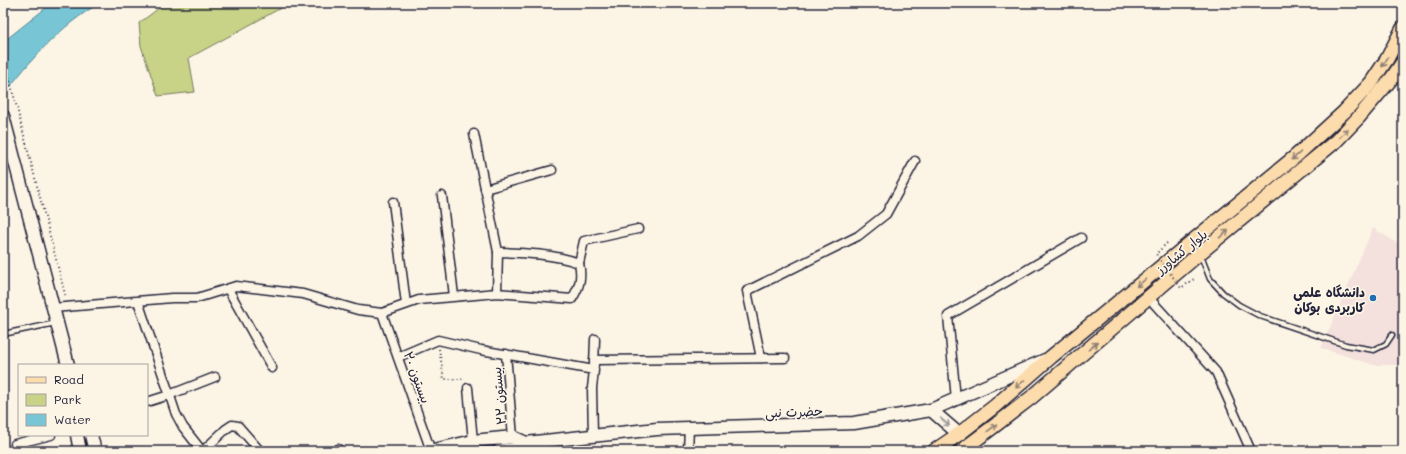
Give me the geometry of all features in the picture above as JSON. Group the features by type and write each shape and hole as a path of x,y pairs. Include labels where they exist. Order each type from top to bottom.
{"main road":[{"name":"بلوار کشاورز","path":"934,451 995,406 1296,156 1344,112 1371,83 1387,59 1403,28"},
{"name":"بلوار کشاورز","path":"960,451 1026,401 1336,141 1392,78 1403,62"}],"street":[{"path":"3,116 67,363"},
{"path":"474,134 498,252 497,292"},
{"path":"761,358 747,291 858,236 886,214 915,161"},
{"path":"485,189 552,170"},
{"path":"442,196 454,296"},
{"path":"393,202 406,304"},
{"path":"53,308 172,298 198,298 236,286 303,294 358,310 382,313 419,300 497,292 572,299 582,275 579,263 584,241 638,229"},
{"path":"956,399 948,316 1081,238"},
{"path":"498,252 522,253 569,260 579,263"},
{"path":"228,289 272,368"},
{"path":"1149,298 1216,372 1251,451"},
{"path":"138,301 169,395 183,427 202,451 232,425 238,426 260,451"},
{"name":"بیستون ۲۰","path":"382,313 430,451"},
{"path":"398,357 438,340 594,370"},
{"path":"593,435 592,388 595,340"},
{"name":"بیستون ۲۲","path":"506,354 513,437"},
{"path":"594,360 785,358"},
{"name":"حضرت نبی","path":"526,443 657,429 854,423 931,410 1051,358"},
{"path":"148,402 215,377"},
{"path":"468,388 473,441"},
{"path":"931,410 959,434"},
{"path":"688,451 689,428"},
{"path":"15,444 47,436"},
{"path":"77,436 80,451"},
{"path":"91,436 95,451"},
{"path":"430,451 473,441 513,437 526,443"},
{"path":"499,451 514,450 526,443"}],"lane":[{"path":"1200,254 1210,279 1223,293 1239,305 1260,316 1346,345 1374,350 1386,344 1392,335"},
{"path":"3,334 56,322"}],"path":[{"path":"3,54 68,306"},
{"path":"1167,242 1156,254 1181,288 1194,279"},
{"path":"438,340 444,379 462,379 468,388"}],"shaded area":[{"name":"دانشگاه علمی کاربردی بوکان","path":"1373,228 1403,247 1403,365 1374,365 1321,348"}],"green space":[{"path":"166,3 290,3 189,58 195,92 158,96 141,46 139,23"}],"water":[{"path":"52,3 100,3 72,22 59,33 35,57 3,96 3,42"}],"place":[{"name":"دانشگاه علمی کاربردی بوکان","path":"1373,298"}]}
